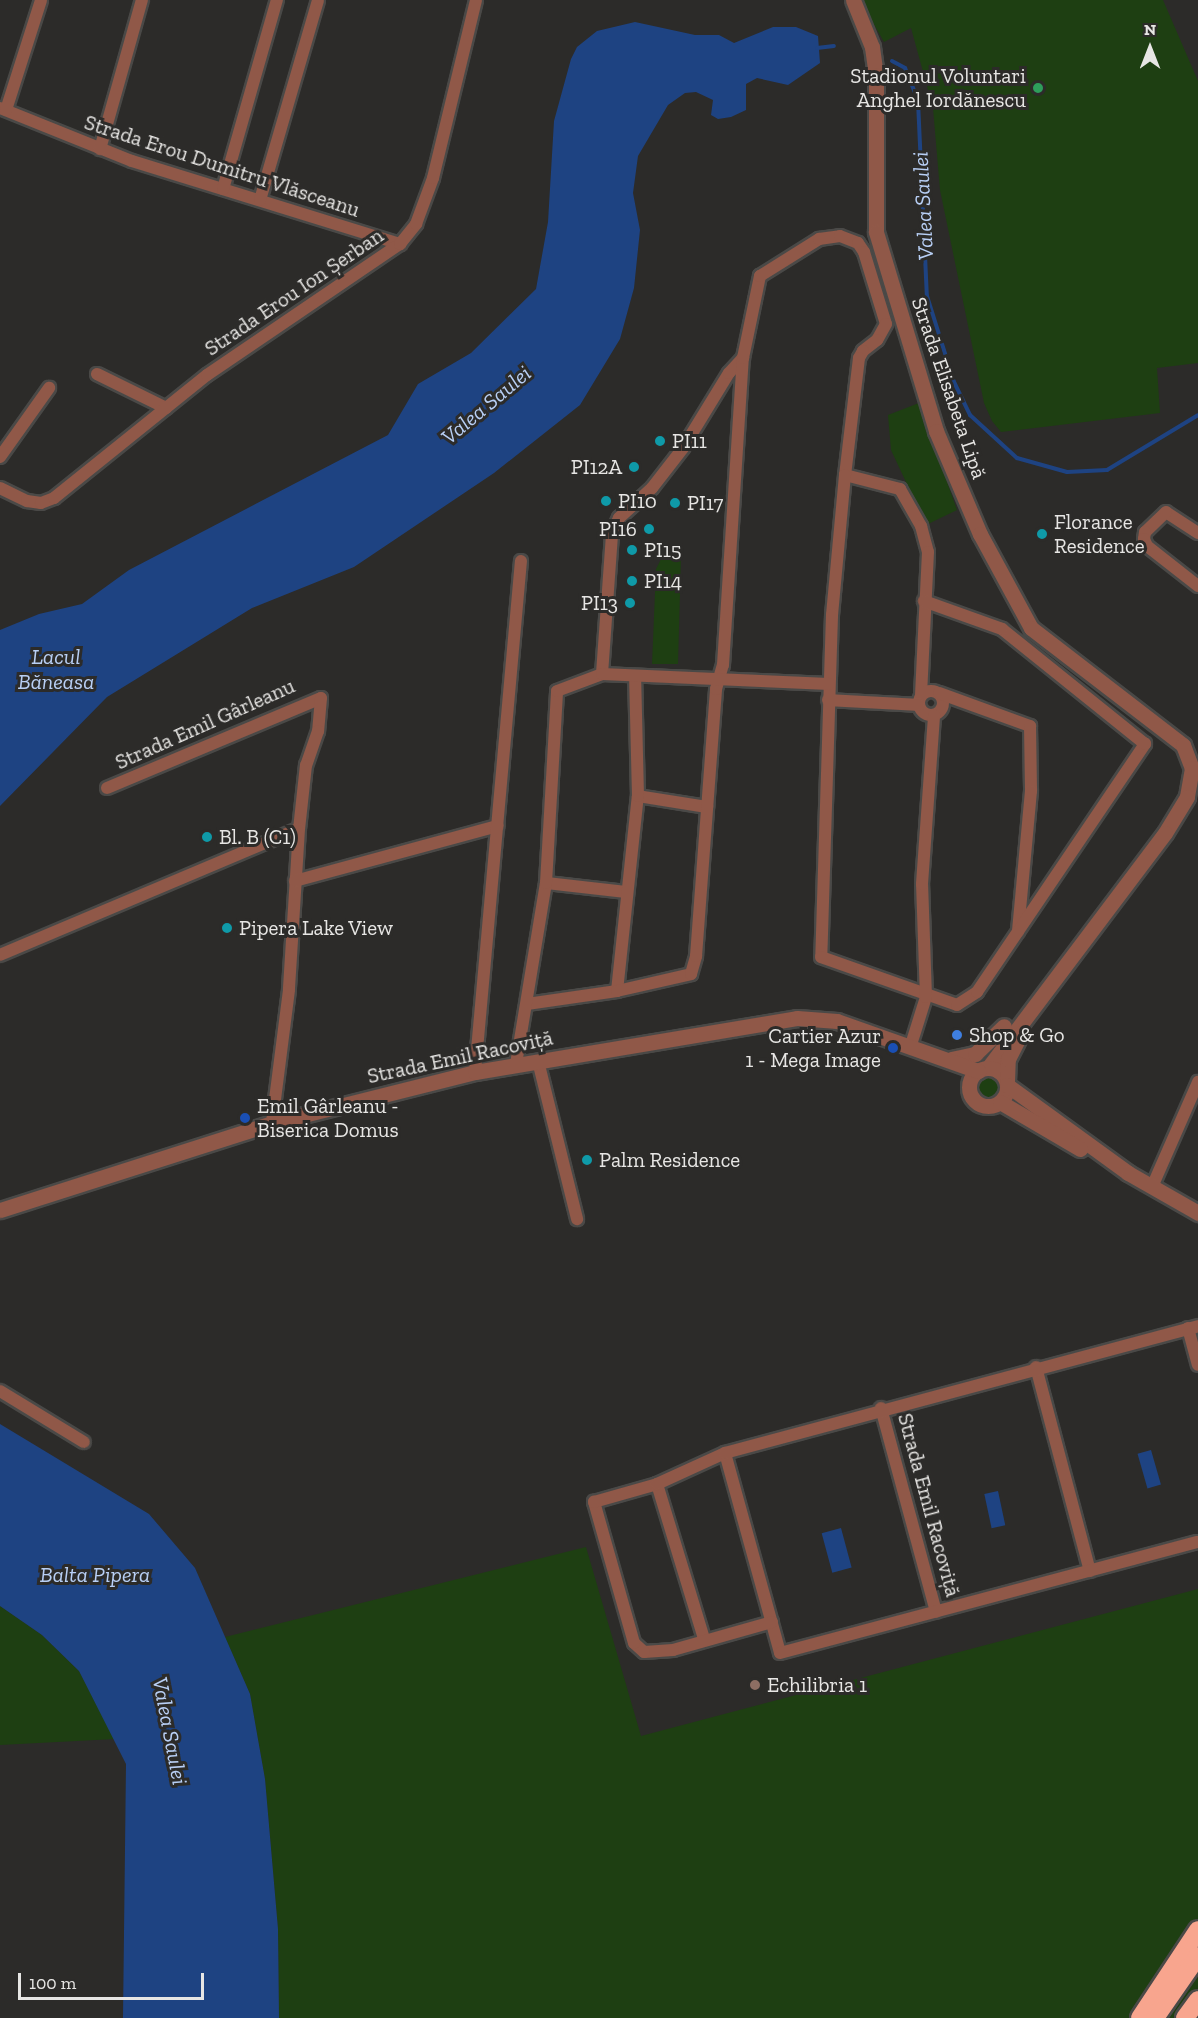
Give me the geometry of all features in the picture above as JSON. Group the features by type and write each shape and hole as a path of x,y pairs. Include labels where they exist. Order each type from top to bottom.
{"highway":[{"path":"1140,2018 1198,1930"},
{"path":"1155,2018 1198,1956"},
{"path":"1185,2018 1198,2000"}],"street":[{"path":"3,109 41,0"},
{"path":"100,149 142,0"},
{"path":"223,189 277,0"},
{"path":"260,200 318,0"},
{"name":"Strada Erou Ion Șerban","path":"0,488 27,501 42,503 54,498 207,375 400,244 416,224 433,178 476,0"},
{"name":"Strada Elisabeta Lipă","path":"853,0 872,47 876,75 876,232 936,431 967,503 1031,628 1190,754 1192,794 1074,954 979,1073"},
{"name":"Strada Erou Dumitru Vlăsceanu","path":"3,109 100,149 400,244"},
{"path":"527,1004 617,991 692,974 696,956 719,679 743,358 760,276 769,268 819,239 840,236 858,243 886,324 878,340 863,351 860,358 845,475 828,700 821,957 926,997 957,1005 968,1001 1018,932 1145,744 1002,629 924,601"},
{"path":"602,674 612,533 619,518 652,488 683,448 729,373 743,358"},
{"path":"97,374 166,408"},
{"path":"0,457 49,388"},
{"path":"845,475 887,483 907,497 921,526 928,552 920,701 926,715 934,716"},
{"path":"1198,533 1166,512 1145,532 1144,539 1147,546 1198,586"},
{"path":"475,1072 521,561"},
{"path":"516,1064 546,883 557,691 602,674 829,684"},
{"path":"617,991 638,796 635,676"},
{"path":"920,701 927,691 939,693 1030,726 1031,791 1018,932"},
{"path":"910,1048 926,997 921,929 923,828 934,716 943,708 939,693"},
{"name":"Strada Emil Gârleanu","path":"107,788 320,696 318,731 306,765 298,829 288,990 272,1123"},
{"path":"828,700 920,701"},
{"path":"638,796 707,807"},
{"path":"295,881 498,826"},
{"path":"0,955 298,829"},
{"path":"546,883 589,885 626,892"},
{"path":"941,1059 967,1057 984,1048 1063,956 1074,954"},
{"name":"Strada Elisabeta Lipă","path":"1007,1084 1008,1059 1014,1044 1068,972 1074,954"},
{"name":"Strada Emil Racoviță","path":"0,1210 272,1123 475,1072 810,1017 837,1021 979,1073 1000,1072 1007,1084 1128,1173"},
{"path":"538,1061 577,1219"},
{"name":"Strada Emil Racoviță","path":"979,1073 971,1093 978,1102 989,1106 1000,1102 1198,1213"},
{"path":"1152,1187 1198,1082"},
{"path":"1000,1102 1007,1084"},
{"name":"Strada Emil Racoviță","path":"772,1622 704,1639 673,1650 644,1652 634,1643 594,1502 657,1484 725,1454 881,1408 1193,1327 1198,1365"},
{"path":"1036,1367 1090,1571"},
{"path":"0,1391 84,1442"},
{"name":"Strada Emil Racoviță","path":"881,1408 936,1612"},
{"name":"Strada Emil Racoviță","path":"725,1454 780,1653 1198,1542"},
{"path":"657,1484 704,1639"}],"green space":[{"path":"860,0 1163,0 1198,81 1198,363 1157,368 1160,413 1001,432 992,421 984,403 940,190 933,108 911,28 884,42"},
{"path":"919,403 957,510 926,525 891,450 888,415"},
{"path":"663,555 681,555 678,664 652,664 656,569"},
{"path":"988,1075 993,1076 999,1082 999,1092 993,1098 988,1099 983,1098 977,1092 976,1087 977,1082 983,1076"},
{"path":"586,1547 641,1736 1198,1589 1198,2018 279,2018 278,1929 265,1779 250,1694 225,1637"},
{"path":"0,1606 42,1635 79,1671 115,1739 0,1745"}],"water":[{"name":"Lacul Băneasa","path":"635,22 695,35 719,35 734,43 773,27 796,27 818,36 820,63 788,85 757,78 746,84 746,110 731,117 718,119 711,115 713,100 696,92 685,93 668,105 638,156 633,193 640,230 634,288 620,339 580,405 494,473 354,567 252,608 107,697 0,806 0,630 39,614 82,604 129,570 388,435 418,384 471,353 536,289 548,222 554,121 571,59 577,47 597,31"},
{"name":"Balta Pipera","path":"0,1424 149,1514 195,1568 250,1694 265,1779 278,1929 279,2018 123,2018 126,1764 79,1671 42,1635 0,1606"},
{"path":"1151,1450 1161,1485 1147,1488 1138,1454"},
{"path":"998,1491 1005,1525 992,1528 984,1494"},
{"path":"841,1528 852,1568 832,1573 822,1533"}],"waterway":[{"name":"Valea Saulei","path":"817,48 834,46"},
{"name":"Valea Saulei","path":"892,61 905,68 918,101 927,296 954,382 970,415 1017,458 1067,472 1107,470 1198,415"}],"place":[{"name":"Stadionul Voluntari Anghel Iordănescu","path":"1038,88"},
{"name":"PI11","path":"660,441"},
{"name":"PI12A","path":"634,467"},
{"name":"PI10","path":"606,501"},
{"name":"PI17","path":"675,503"},
{"name":"PI16","path":"649,529"},
{"name":"Florance Residence","path":"1042,534"},
{"name":"PI15","path":"632,550"},
{"name":"PI14","path":"632,581"},
{"name":"PI13","path":"630,603"},
{"name":"Bl. B (C1)","path":"207,837"},
{"name":"Pipera Lake View","path":"227,928"},
{"name":"Shop & Go","path":"957,1035"},
{"name":"Cartier Azur 1 - Mega Image","path":"893,1048"},
{"name":"Emil Gârleanu - Biserica Domus","path":"245,1118"},
{"name":"Palm Residence","path":"587,1160"},
{"name":"Echilibria 1","path":"755,1685"}]}
